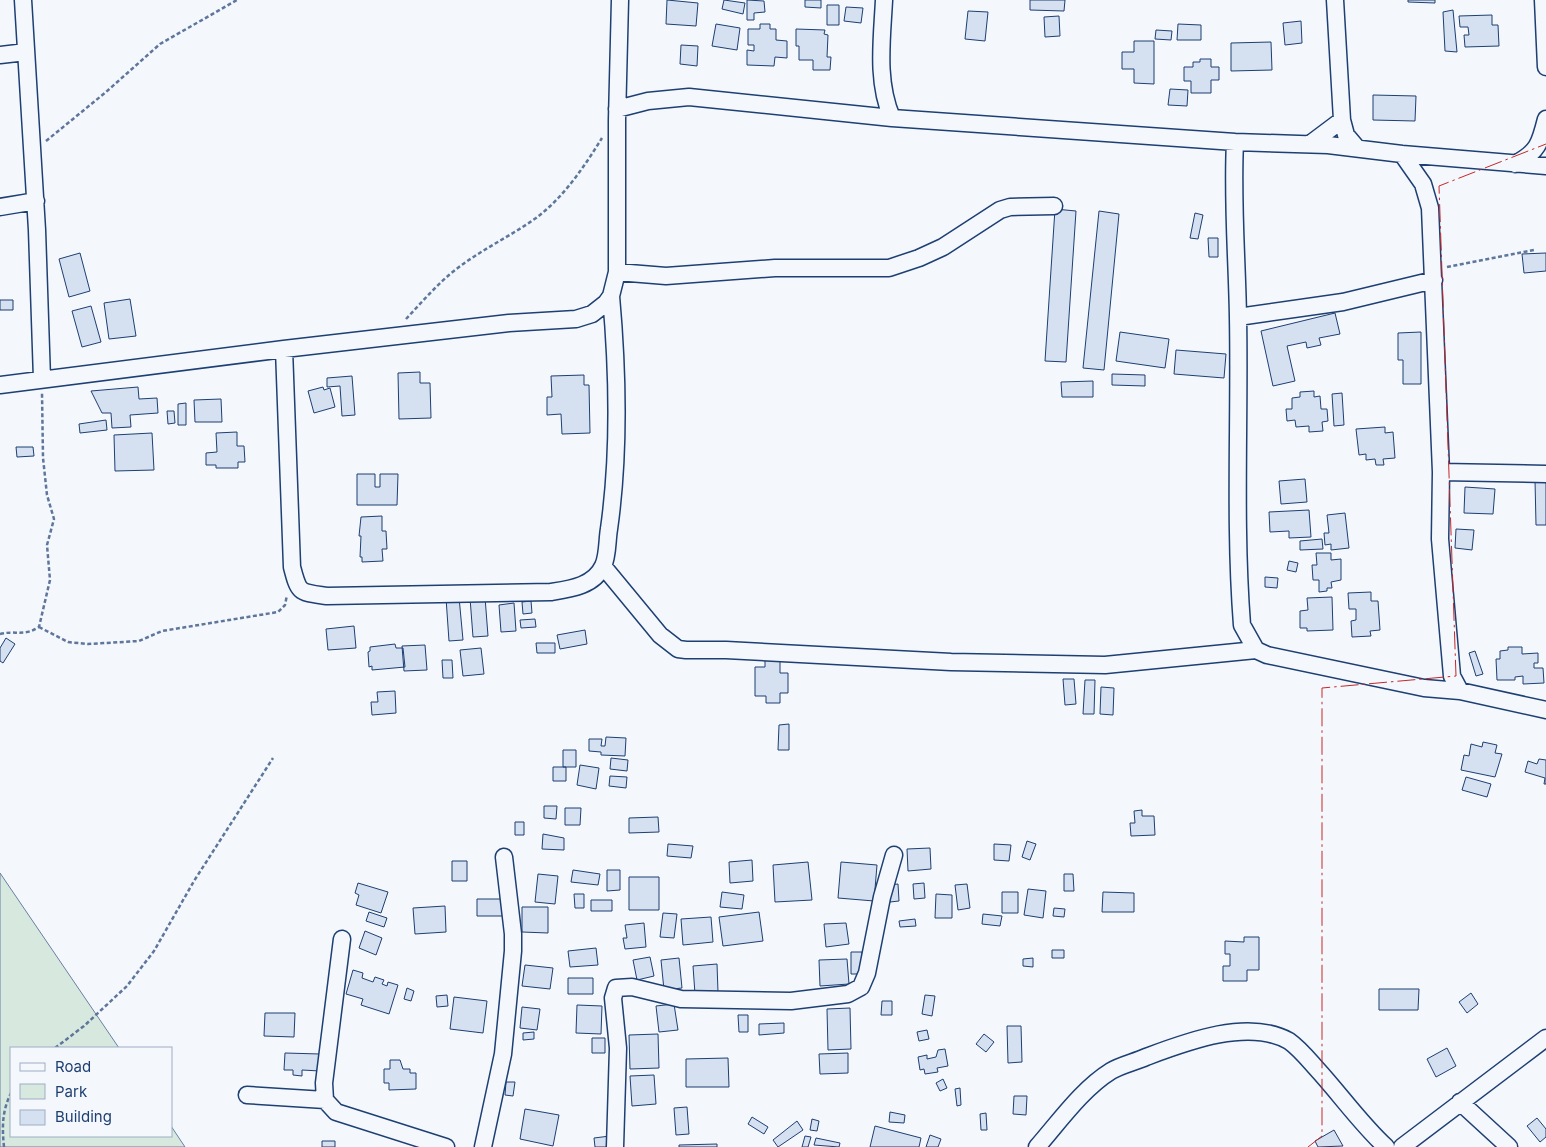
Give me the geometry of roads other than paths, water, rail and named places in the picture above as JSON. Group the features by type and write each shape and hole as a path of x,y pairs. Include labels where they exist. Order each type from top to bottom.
{"street":[{"path":"23,0 36,201 42,379"},
{"path":"284,349 293,571 296,587 305,593 327,596 462,594 551,592 572,589 590,582 603,566 611,511 617,447 617,362 611,296 618,272 617,115 620,0"},
{"path":"884,0 881,83 884,100 892,118"},
{"path":"1335,0 1342,120 1346,134 1357,148"},
{"path":"1543,0 1546,68"},
{"path":"0,55 26,52"},
{"path":"617,115 648,101 689,97 892,118 1234,142 1310,144 1546,166"},
{"path":"1515,164 1530,156 1540,142 1546,119"},
{"path":"1310,144 1342,120"},
{"path":"1234,142 1233,175 1238,317 1237,422 1240,605 1242,625 1256,650"},
{"path":"1402,154 1423,184 1430,202 1441,472 1441,547 1450,666 1460,691"},
{"path":"0,207 36,201"},
{"path":"618,272 666,276 775,268 889,268 919,258 943,246 1000,210 1010,207 1054,206"},
{"path":"1238,317 1343,302 1434,275"},
{"path":"0,385 284,349 510,324 576,319 592,314 611,296"},
{"path":"1441,472 1546,474"},
{"path":"603,566 660,635 678,648 686,650 726,650 950,662 1105,665 1256,650 1283,658 1424,688 1460,691 1546,710"},
{"path":"615,1147 618,1048 613,998 616,988 632,987 681,999 709,1000 790,1001 848,994 861,986 867,973 882,897 894,855"},
{"path":"483,1147 503,1054 512,958 513,934 504,857"},
{"path":"342,938 324,1083 325,1100 336,1112 446,1147"},
{"path":"1036,1147 1088,1091 1112,1071 1191,1040 1234,1033 1273,1035 1289,1042 1338,1092 1366,1128 1386,1147"},
{"path":"1402,1147 1546,1038"},
{"path":"247,1095 325,1100"},
{"path":"1460,1102 1509,1147"}]}
